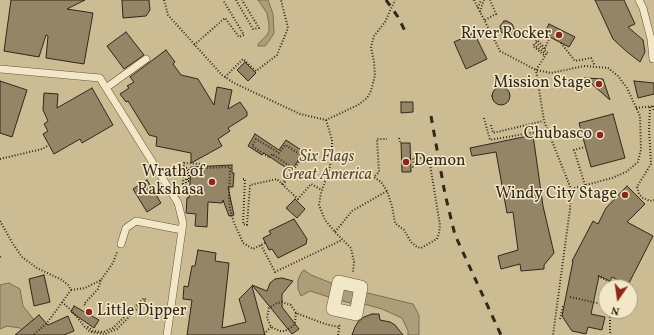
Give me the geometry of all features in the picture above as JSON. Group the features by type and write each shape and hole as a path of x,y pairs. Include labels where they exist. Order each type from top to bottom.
{"lane":[{"path":"639,0 643,8 651,39 653,60"},
{"path":"106,88 146,59"},
{"path":"0,69 100,78 178,203 183,223 167,335"},
{"path":"121,244 126,228 136,220 182,230"}],"path":[{"path":"164,0 168,15 225,77 234,83 300,114 326,120 358,105 367,98 373,85 375,75 371,48 374,36 385,22 395,0"},
{"path":"194,45 226,18 239,37 244,34 223,0"},
{"path":"236,0 253,29 259,28 242,0"},
{"path":"225,77 242,59 256,71 277,55 288,28 281,0"},
{"path":"475,0 500,51 536,70 551,73 584,66 608,68 618,76 627,88 640,116 640,149 638,162 626,172 612,178 571,189"},
{"path":"478,8 483,0"},
{"path":"480,12 483,0"},
{"path":"484,20 496,14 490,0"},
{"path":"550,37 545,48 537,40 535,42 548,53 546,54 534,44 533,46 545,56 536,70 544,120 571,189 570,209 553,335"},
{"path":"561,43 575,61 591,58 595,66"},
{"path":"636,108 652,106"},
{"path":"652,106 654,112"},
{"path":"652,106 649,129 651,164 637,187 639,194 643,198 650,201 654,200"},
{"path":"484,118 490,140 547,130"},
{"path":"326,120 332,140 332,156 319,205 325,220 351,248 354,262 350,284"},
{"path":"491,125 493,132 544,120"},
{"path":"399,138 400,142"},
{"path":"243,179 245,179 243,224 247,225 250,185 276,179 282,184 293,168 272,154 270,158 252,146 256,139 279,154 286,145 303,156 283,185 298,199 311,184 322,190"},
{"path":"387,139 377,140 379,172 374,177 381,182 387,191 392,206 395,224 404,230 411,242 417,247 421,248 436,239 439,233 440,224 429,158 413,158 414,167 411,167"},
{"path":"0,159 42,149 49,145"},
{"path":"585,147 574,150 585,185"},
{"path":"190,168 189,181 187,181 186,168 186,185 183,184 184,163 204,164 204,168 230,167 229,196 234,224 242,243 253,249 265,243"},
{"path":"335,232 352,211 387,191"},
{"path":"0,221 12,244 22,256 37,268 62,280 71,290"},
{"path":"261,245 275,272 343,240"},
{"path":"85,305 84,304 98,289 101,280 113,263 121,244"},
{"path":"598,276 604,279"},
{"path":"33,335 46,324 71,290 85,288 101,280"},
{"path":"570,297 598,303"},
{"path":"62,302 90,332 105,334 117,329 146,300 144,298 113,328 103,332 93,331 88,327 89,325"},
{"path":"296,313 295,322 285,331 280,331 271,326 268,322 268,313 270,308 277,302 291,305 296,313 325,324 339,327"},
{"path":"560,319 564,306"},
{"path":"610,319 611,335"},
{"path":"264,334 271,326"},
{"path":"280,331 281,335"}],"green space":[{"name":"Six Flags Great America","path":"0,0 654,0 654,335 0,335"}],"shaded area":[{"path":"258,0 268,0 273,14 274,33 265,46 258,46 258,44 267,35 269,31 269,24 267,13"},
{"path":"304,270 311,275 339,286 413,304 419,315 419,335 408,335 408,331 402,318 382,309 364,304 358,305 310,291 301,296 298,289 298,280"},
{"path":"9,283 20,289 23,306 46,335 26,335 20,328 7,326 0,329 0,285"}],"building":[{"path":"11,0 85,0 67,9 93,13 84,64 46,58 48,36 46,35 39,57 4,51"},
{"path":"122,0 149,0 150,10 146,16 123,18"},
{"path":"595,0 624,0 635,24 628,27 643,40 645,52 640,62 613,39"},
{"path":"504,21 512,24 517,35 504,34 501,32 500,26"},
{"name":"River Rocker","path":"549,24 575,37 569,47 544,34"},
{"path":"126,32 144,55 124,69 107,46"},
{"path":"474,33 487,59 466,69 454,42"},
{"path":"166,50 175,62 173,64 181,75 198,79 214,105 217,87 232,90 228,109 240,102 247,112 247,116 228,128 230,131 218,139 222,146 191,163 191,153 156,146 157,137 149,135 128,101 126,102 120,94 129,88 127,86 134,82 130,77"},
{"path":"245,62 256,73 248,81 237,70"},
{"path":"585,78 603,79 610,100"},
{"path":"0,81 27,90 12,137 0,133"},
{"path":"634,81 654,83 654,94 638,98"},
{"path":"497,87 505,87 510,92 508,103 505,105 497,105 492,100 492,92"},
{"path":"92,88 113,125 82,143 80,139 54,154 43,134 48,131 44,124 48,121 43,110 44,93 58,94 57,108"},
{"path":"401,102 413,102 413,112 401,113"},
{"name":"Chubasco","path":"613,114 625,158 591,167 579,123"},
{"path":"255,134 279,150 286,140 304,152 291,171 264,153 262,155 248,146"},
{"path":"533,135 543,206 554,253 544,265 544,269 521,271 520,264 501,269 498,256 518,250 513,212 507,213 496,152 472,156 470,148"},
{"name":"Demon","path":"401,143 410,143 411,172 402,172"},
{"path":"232,165 232,173 234,173 233,187 228,187 234,215 229,216 223,200 222,203 208,202 207,227 195,226 196,214 186,213 187,198 189,198 191,167"},
{"path":"147,180 161,203 147,212 133,189"},
{"path":"627,186 645,204 627,222 653,236 631,279 616,279 612,277 611,279 606,279 599,276 591,314 598,316 598,319 605,319 602,330 588,327 586,334 572,331 562,316 572,261 593,221 598,224 606,208"},
{"path":"295,199 305,209 297,218 286,208"},
{"path":"294,219 307,239 306,244 278,258 272,249 269,250 263,238 271,234 269,231"},
{"path":"198,250 216,253 215,261 229,263 222,328 246,322 239,299 252,286 265,335 187,335 192,300 183,299 184,286 188,287 192,266 195,266"},
{"path":"44,275 50,302 34,306 29,279"},
{"path":"282,278 293,281 282,294 282,307 299,329 292,334 252,285 267,291 270,283 275,279"},
{"path":"74,306 99,320 94,328 71,312"},
{"path":"372,314 379,314 380,320 390,322 395,325 403,335 352,335 358,322 364,317"},
{"path":"39,315 48,325 68,316 74,331 64,335 15,335"}],"railway":[{"path":"386,0 398,17 405,31"},
{"path":"431,116 445,194 455,235 501,335"}],"place":[{"name":"River Rocker","path":"559,35"},
{"name":"Mission Stage","path":"599,84"},
{"name":"Chubasco","path":"600,135"},
{"name":"Demon","path":"406,162"},
{"name":"Wrath of Rakshasa","path":"212,182"},
{"name":"Windy City Stage","path":"625,195"},
{"name":"Little Dipper","path":"89,312"}]}
